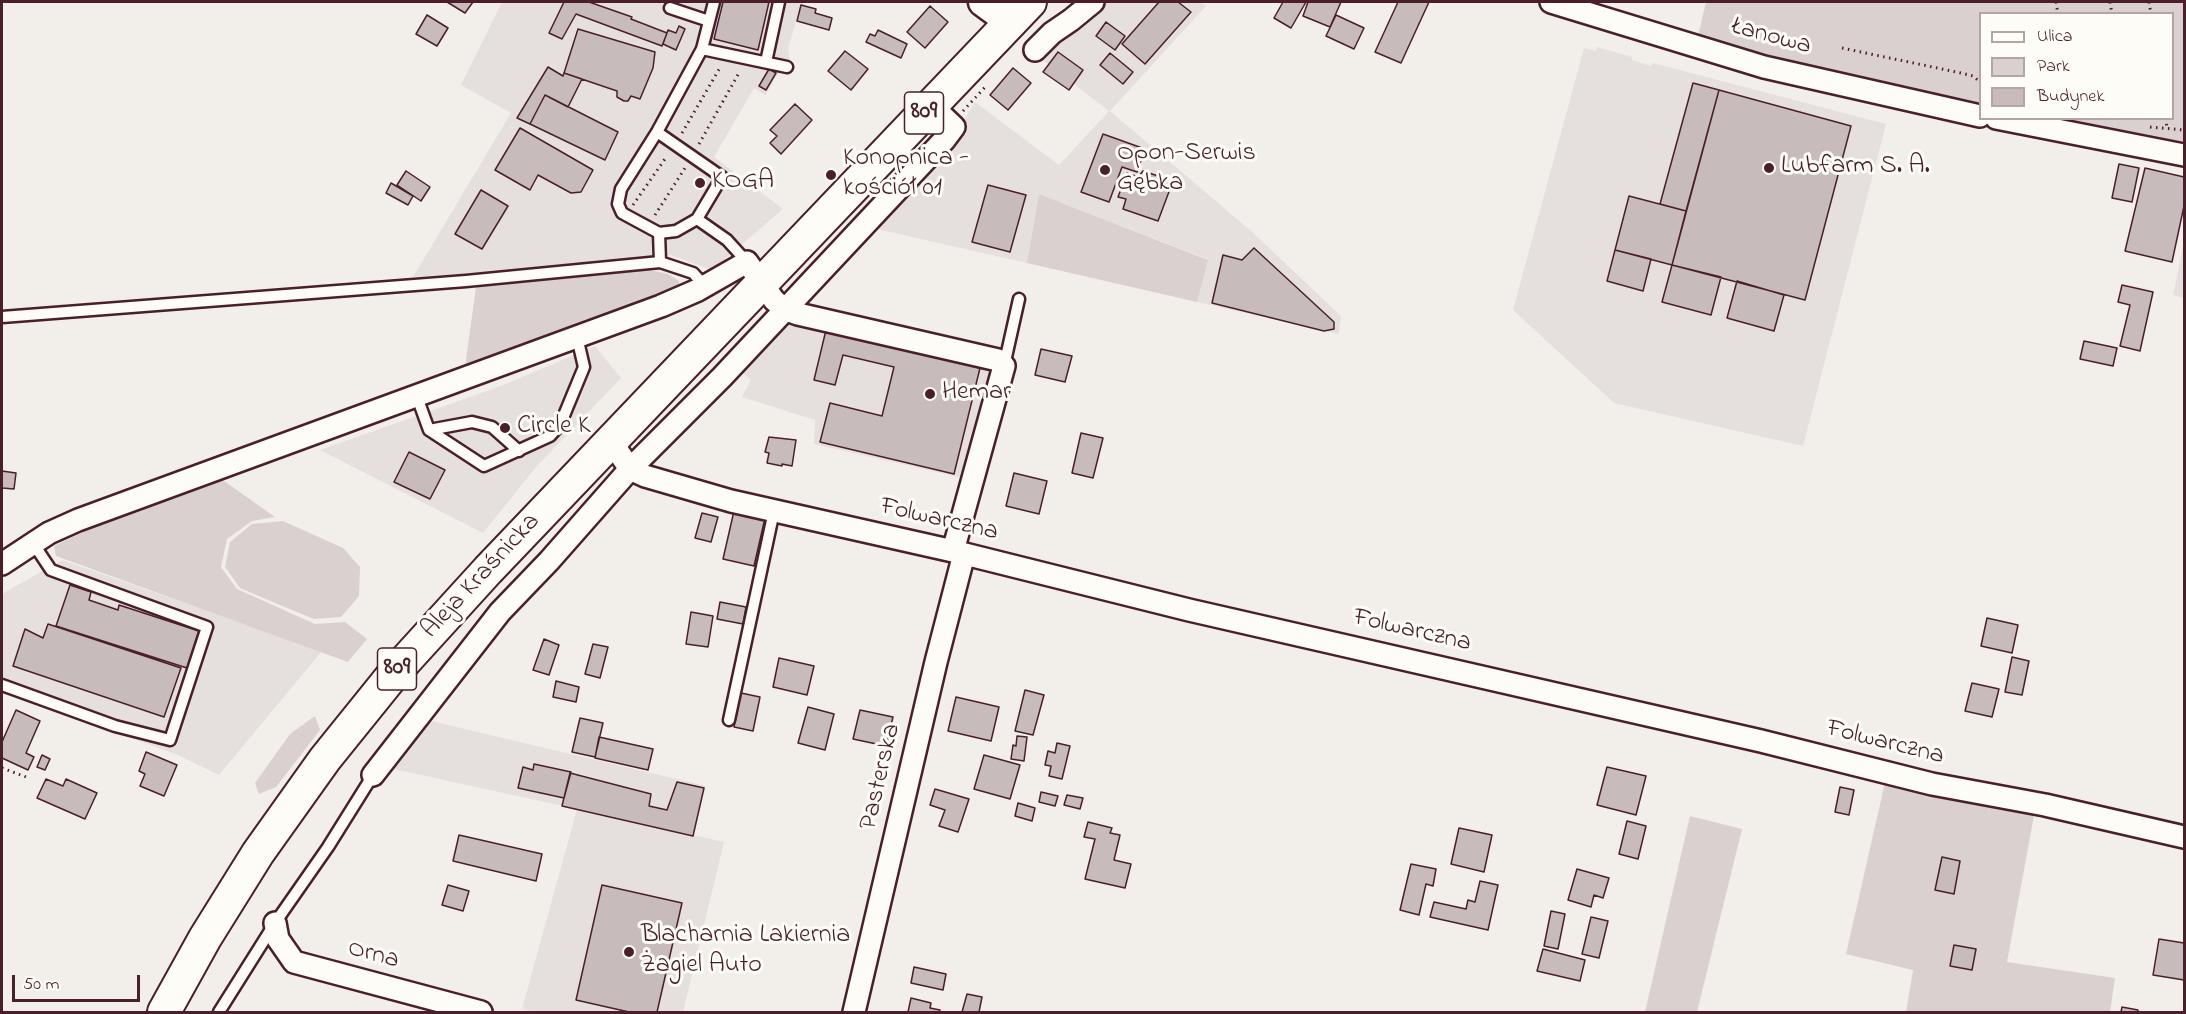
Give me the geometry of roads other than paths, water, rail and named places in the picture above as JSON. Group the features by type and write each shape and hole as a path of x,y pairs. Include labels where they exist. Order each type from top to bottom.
{"main road":[{"name":"809","path":"754,273 932,105 1022,5"},
{"name":"Aleja Kraśnicka","path":"164,1012 238,883 300,792 349,728 426,636 706,342 754,273"}],"street":[{"path":"983,2 998,12 1022,5"},
{"path":"1035,50 1052,33 1093,2"},
{"name":"Łanowa","path":"1551,2 1764,67 1979,116"},
{"path":"373,775 500,612 549,561 630,469 722,377 954,127 932,105"},
{"path":"2005,120 2184,155"},
{"path":"2,564 49,532 78,520 661,306 705,286 754,273 774,300 784,309 998,360 1004,366"},
{"name":"Pasterska","path":"854,1012 1004,366"},
{"path":"611,441 630,469"},
{"name":"Folwarczna","path":"630,469 659,482 1189,610 1761,741 1922,782 2045,805 2184,837"},
{"name":"Orna","path":"275,923 278,939 294,962 481,1012"}],"lane":[{"path":"657,132 722,177 697,219 676,231 658,233 622,213 618,204 621,189 657,132 702,49 714,2"},
{"path":"766,62 779,2"},
{"path":"670,8 709,21"},
{"path":"702,49 787,67"},
{"path":"697,219 728,240 754,273"},
{"path":"658,233 660,262"},
{"path":"2,317 466,281 660,262 693,273 705,286"},
{"path":"1004,366 1019,299"},
{"path":"417,397 429,430 484,466 550,436 561,425 584,367 577,337"},
{"path":"429,430 472,422 492,427 519,451"},
{"path":"729,720 774,511"},
{"path":"2,685 115,726 170,740 207,627 51,570 33,543"},
{"path":"219,1012 373,775"}],"place":[{"name":"Lubfarm S. A.","path":"1769,168"},
{"name":"Opon-Serwis Gębka","path":"1105,170"},
{"name":"Konopnica - kościół 01","path":"831,175"},
{"name":"KOGA","path":"700,183"},
{"name":"Hemar","path":"930,394"},
{"name":"Circle K","path":"505,428"},
{"name":"Blacharnia Lakiernia Żagiel Auto","path":"629,952"}]}
